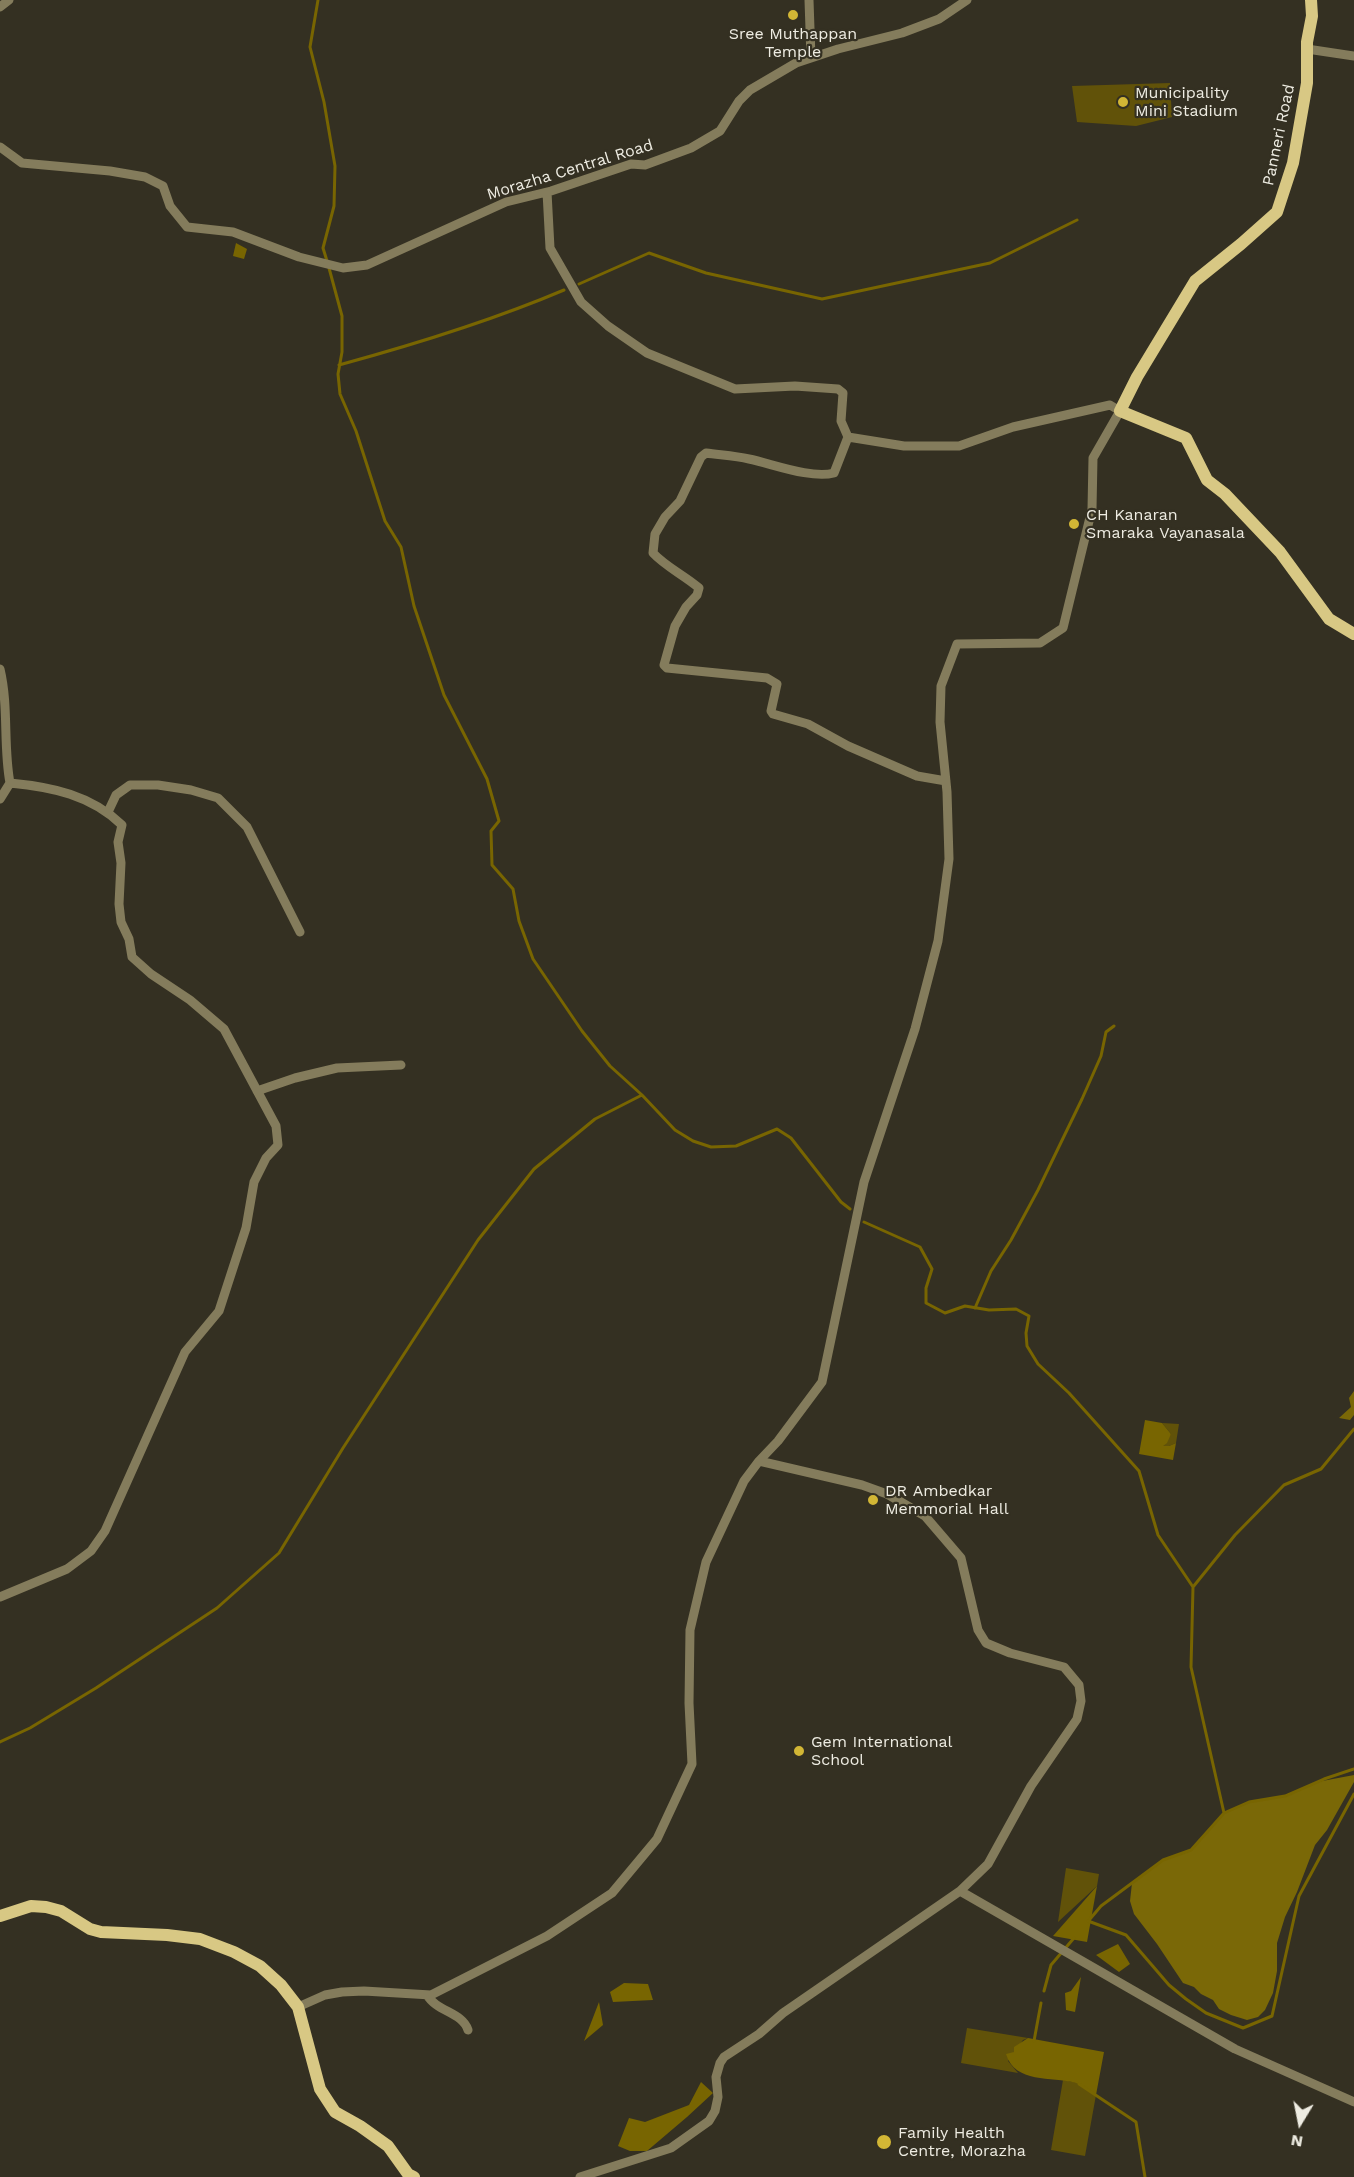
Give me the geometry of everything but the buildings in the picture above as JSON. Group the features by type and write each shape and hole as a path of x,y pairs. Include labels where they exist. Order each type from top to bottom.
{"main road":[{"name":"Panneri Road","path":"1120,411 1137,377 1195,281 1277,212 1293,163 1307,83 1311,0"},
{"path":"1120,411 1186,438 1207,480 1225,494 1280,552 1329,619 1354,634"},
{"path":"0,1916 31,1906 46,1907 61,1911 90,1929 101,1932 200,1939 234,1952 260,1966 281,1985 298,2007 320,2089 335,2112 388,2146 408,2174 414,2177"}],"street":[{"path":"0,7 9,0"},
{"path":"809,0 812,58"},
{"name":"Morazha Central Road","path":"2,149 22,163 110,171 145,177 163,186 170,206 187,227 232,232 299,256 342,268 367,265 506,202 596,178 631,164 645,165 690,148 720,131 739,101 750,90 796,63 939,19 967,0"},
{"path":"1307,49 1354,56"},
{"path":"547,192 550,248 581,302 608,326 647,353 735,389 795,386 838,388 843,393 841,421 848,437 834,473 826,475 785,469 706,453 700,457 680,501 665,517 655,534 653,553 699,588 697,595 686,607 675,626 664,664 667,668 687,671 767,678 777,684 771,711 773,714 808,724 848,746 917,776 946,782"},
{"path":"298,2007 325,1995 342,1992 431,1995 547,1936 612,1893 657,1839 692,1764 689,1703 690,1630 706,1562 744,1481 778,1441 822,1382 864,1182 915,1029 938,941 949,859 946,782 940,722 941,686 957,644 1040,643 1063,628 1092,509 1093,458 1120,411 1110,405 1059,415 1013,427 959,446 904,446 848,437"},
{"path":"0,669 8,734 6,762 10,783 0,799"},
{"path":"0,1597 67,1569 91,1551 105,1531 185,1352 219,1311 246,1228 254,1182 266,1158 278,1145 276,1126 224,1029 190,1000 151,974 132,957 119,904 121,863 118,842 122,825 108,812 90,801 43,786 10,783"},
{"path":"108,812 116,795 130,785 158,785 191,790 218,798 247,827 300,932"},
{"path":"257,1091 295,1078 337,1068 402,1065"},
{"path":"580,2177 671,2148 709,2121 715,2111 718,2097 716,2077 724,2057 759,2034 783,2013 960,1891 988,1864 1030,1786 1077,1719 1081,1701 1079,1685 1064,1667 1010,1653 986,1643 978,1630 961,1558 925,1516 887,1494 862,1485 759,1461"},
{"path":"960,1891 1234,2049 1354,2102"},
{"path":"427,1995 438,2008 460,2019 468,2030"}],"shaded area":[{"name":"Municipality Mini Stadium","path":"1170,83 1172,117 1136,126 1077,122 1072,86"},
{"path":"236,243 247,249 244,259 233,256"},
{"path":"1354,1391 1354,1415 1350,1420 1339,1418 1351,1407 1349,1398"},
{"path":"1145,1420 1162,1423 1171,1434 1163,1446 1176,1443 1173,1460 1139,1454"},
{"path":"1162,1423 1179,1424 1176,1443 1161,1447 1171,1434"},
{"path":"1354,1775 1354,1782 1327,1830 1315,1845 1285,1917 1277,1943 1277,1971 1273,1993 1265,2010 1258,2017 1247,2020 1219,2009 1213,2000 1201,1994 1194,1987 1183,1983 1134,1914 1130,1901 1132,1883 1163,1860 1191,1850 1224,1813 1249,1802 1285,1796 1317,1782"},
{"path":"1066,1868 1099,1874 1097,1886 1058,1922"},
{"path":"1097,1886 1087,1942 1053,1936"},
{"path":"1118,1944 1130,1964 1119,1972 1096,1955"},
{"path":"1081,1977 1075,2012 1066,2010 1065,1993 1071,1991"},
{"path":"624,1983 648,1984 653,2000 613,2002 610,1992"},
{"path":"599,2002 603,2025 584,2041"},
{"path":"967,2028 1028,2038 1023,2040 1008,2061 1018,2073 961,2063"},
{"path":"1028,2038 1104,2052 1096,2095 1076,2083 1035,2077 1017,2070 1006,2054 1014,2052 1014,2047"},
{"path":"1063,2080 1078,2083 1096,2095 1085,2156 1051,2150"},
{"path":"701,2082 713,2093 647,2151 630,2151 618,2146 629,2118 645,2122 689,2105"}],"waterway":[{"path":"318,0 310,47 324,102 335,166 334,206 323,248 327,261"},
{"path":"579,284 649,253 706,273 822,299 990,263 1077,220"},
{"path":"329,268 342,316 342,352 338,374 340,394 356,431 385,521 401,547 414,606 444,695 487,779 499,821 491,831 492,865 513,889 519,921 533,959 582,1031 610,1066 675,1130 693,1141 711,1147 736,1146 777,1129 791,1138 841,1202 850,1209"},
{"path":"339,365 453,331 564,290"},
{"path":"975,1308 991,1271 1038,1190 1082,1099 1101,1056 1106,1032 1114,1026"},
{"path":"0,1742 30,1728 96,1688 217,1608 279,1553 343,1448 478,1240 534,1169 595,1119 642,1095"},
{"path":"864,1222 920,1247 932,1269 926,1288 926,1303 945,1313 965,1306 989,1310 1016,1309 1029,1316 1026,1333 1027,1346 1038,1364 1069,1393 1139,1471 1158,1535 1193,1587 1191,1667 1224,1813 1191,1850 1163,1860 1101,1906 1090,1919"},
{"path":"1193,1587 1235,1535 1284,1485 1321,1469 1354,1429"},
{"path":"1224,1813 1249,1802 1285,1796 1354,1769"},
{"path":"1088,1921 1126,1935 1169,1985 1206,2013 1243,2028 1272,2016 1299,1896 1354,1794"},
{"path":"1044,1991 1051,1965 1074,1938"},
{"path":"1034,2041 1041,2003"},
{"path":"1079,2084 1136,2122 1145,2177"}],"place":[{"name":"Sree Muthappan Temple","path":"793,15"},
{"name":"Municipality Mini Stadium","path":"1123,102"},
{"name":"CH Kanaran Smaraka Vayanasala","path":"1074,524"},
{"name":"DR Ambedkar Memmorial Hall","path":"873,1500"},
{"name":"Gem International School","path":"799,1751"},
{"name":"Family Health Centre, Morazha","path":"884,2142"}]}
